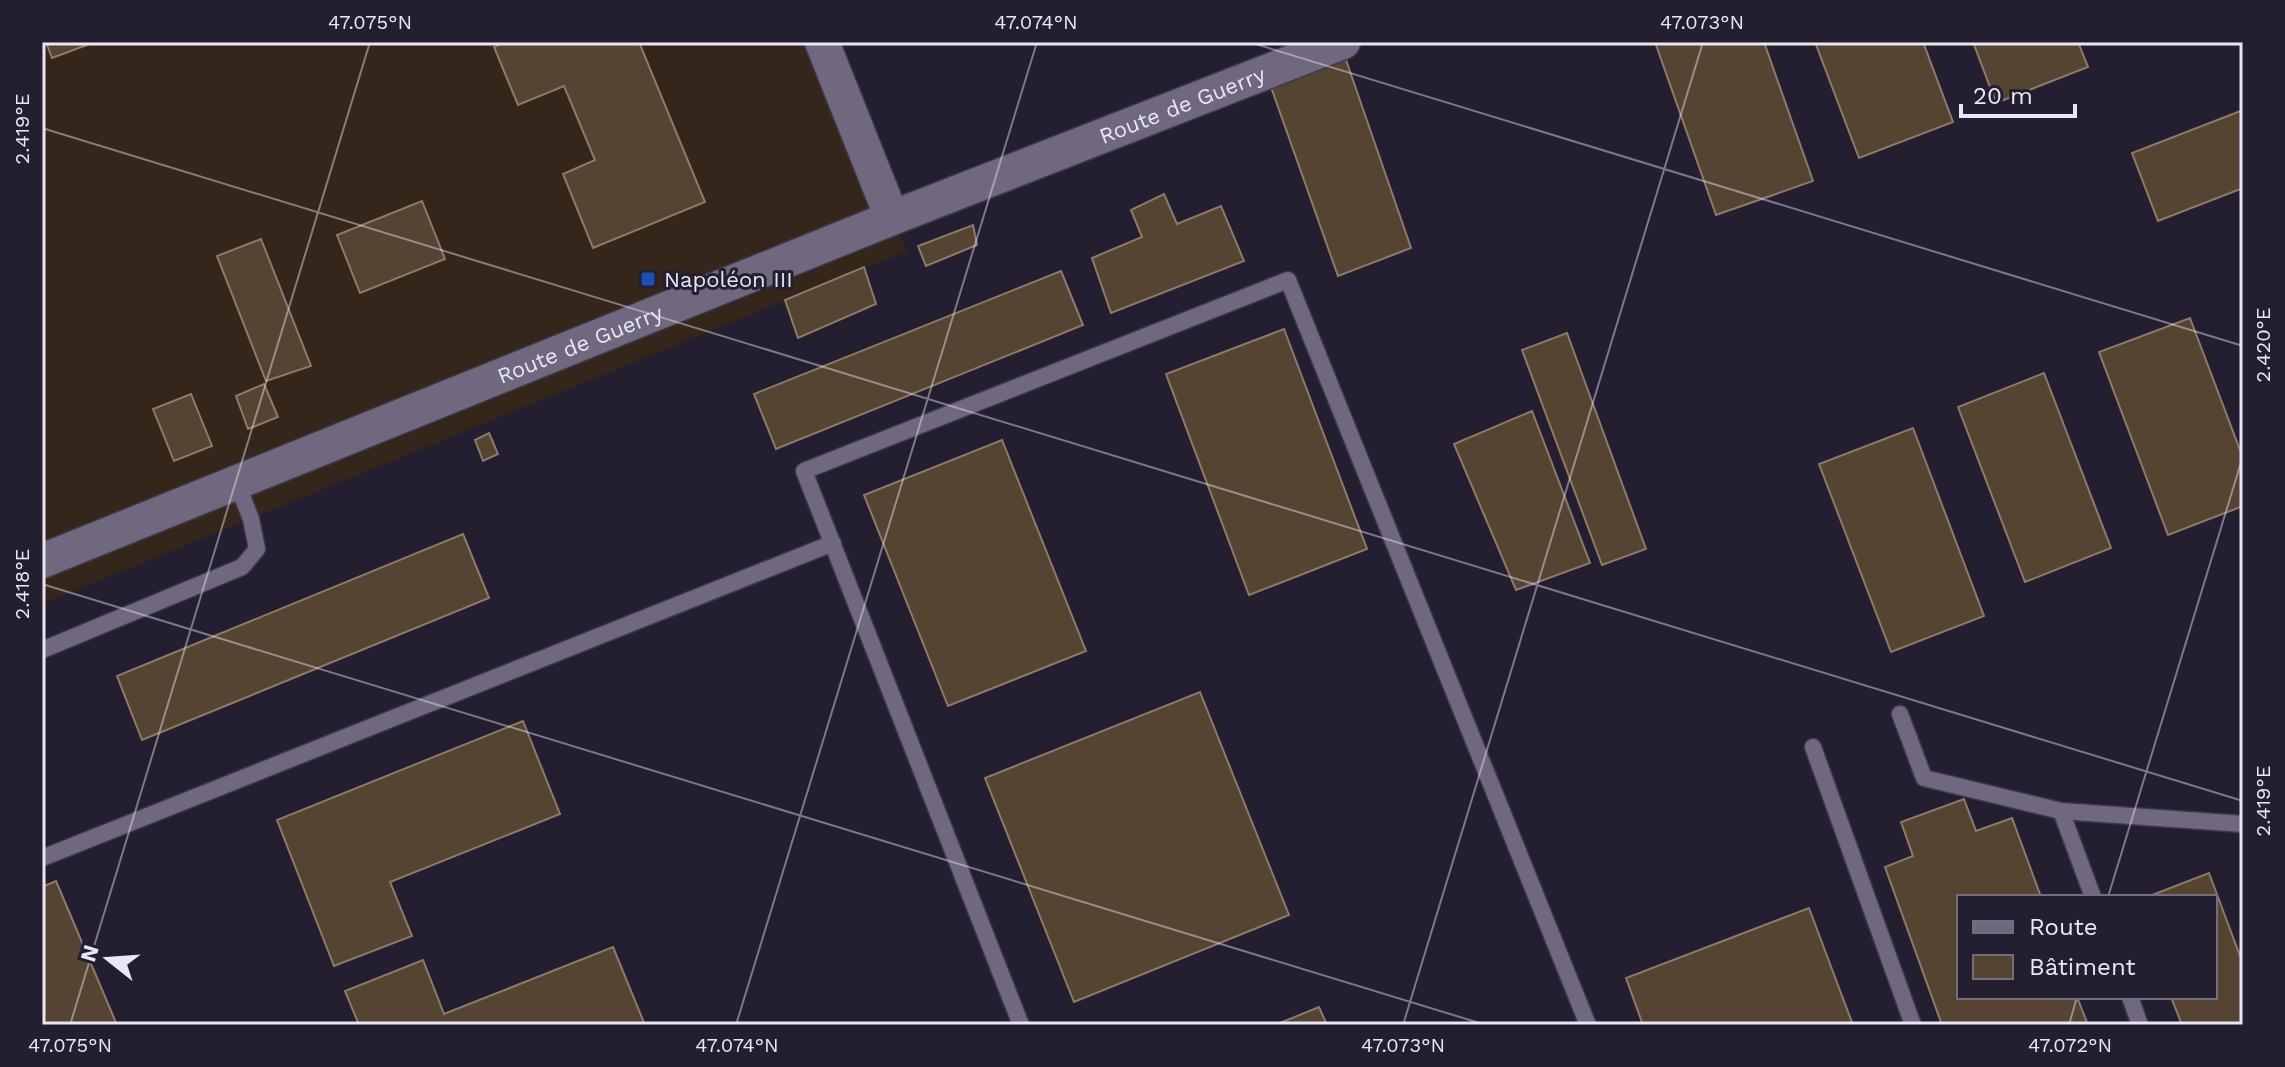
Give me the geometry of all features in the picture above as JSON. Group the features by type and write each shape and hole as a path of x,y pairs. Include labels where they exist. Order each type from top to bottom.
{"street":[{"path":"822,42 892,218"},
{"name":"Route de Guerry","path":"42,561 892,218 1343,42"}],"lane":[{"path":"1021,1025 804,471 1288,280 1588,1025"},
{"path":"42,650 242,567 257,549 251,519 237,483"},
{"path":"42,858 833,543"},
{"path":"1900,714 1924,778 2061,811 2243,824"},
{"path":"1813,747 1913,1025"},
{"path":"2061,811 2092,895"},
{"path":"2131,999 2140,1025"}],"shaded area":[{"path":"42,42 822,42 907,251 42,604"}],"building":[{"path":"46,42 95,42 52,58"},
{"path":"505,42 639,42 705,202 593,248 563,174 595,160 564,86 518,105 494,47"},
{"path":"1655,42 1764,42 1813,181 1716,215"},
{"path":"1815,42 1923,42 1953,122 1859,158"},
{"path":"1973,42 2078,42 2088,67 1996,103"},
{"path":"1345,57 1411,248 1338,276 1271,87"},
{"path":"2243,110 2243,188 2158,221 2132,153"},
{"path":"1164,194 1177,224 1221,206 1244,261 1111,313 1092,258 1142,237 1131,210"},
{"path":"422,201 445,259 360,293 337,235"},
{"path":"973,225 977,245 926,266 918,246"},
{"path":"261,239 311,366 266,381 217,256"},
{"path":"864,267 876,304 798,338 785,300"},
{"path":"1061,271 1083,325 776,449 754,394"},
{"path":"2190,318 2243,458 2243,506 2168,535 2099,352"},
{"path":"1284,329 1367,549 1249,595 1166,374"},
{"path":"1567,333 1646,549 1602,565 1522,350"},
{"path":"2044,373 2111,548 2025,582 1958,407"},
{"path":"264,384 278,417 248,429 236,396"},
{"path":"191,394 212,446 174,461 153,409"},
{"path":"1532,411 1590,563 1516,590 1454,444"},
{"path":"1913,428 1984,616 1891,652 1819,464"},
{"path":"489,433 498,454 483,461 475,440"},
{"path":"1002,440 1086,651 948,706 864,495"},
{"path":"463,534 489,598 142,740 117,676"},
{"path":"1200,692 1289,915 1074,1002 985,778"},
{"path":"523,721 560,814 390,882 412,936 334,966 277,820"},
{"path":"1964,799 1976,831 2012,818 2040,895 1957,895 1957,999 2078,999 2088,1025 1942,1025 1885,867 1913,856 1901,822"},
{"path":"2209,873 2243,964 2243,1025 2182,1025 2172,999 2217,999 2217,895 2152,895"},
{"path":"56,881 117,1025 42,1025 42,887"},
{"path":"1809,908 1853,1025 1643,1025 1626,978"},
{"path":"613,947 645,1025 359,1025 345,991 423,960 444,1014"},
{"path":"1319,1007 1327,1025 1275,1025"}],"place":[{"name":"Napoléon III","path":"648,279"}]}
